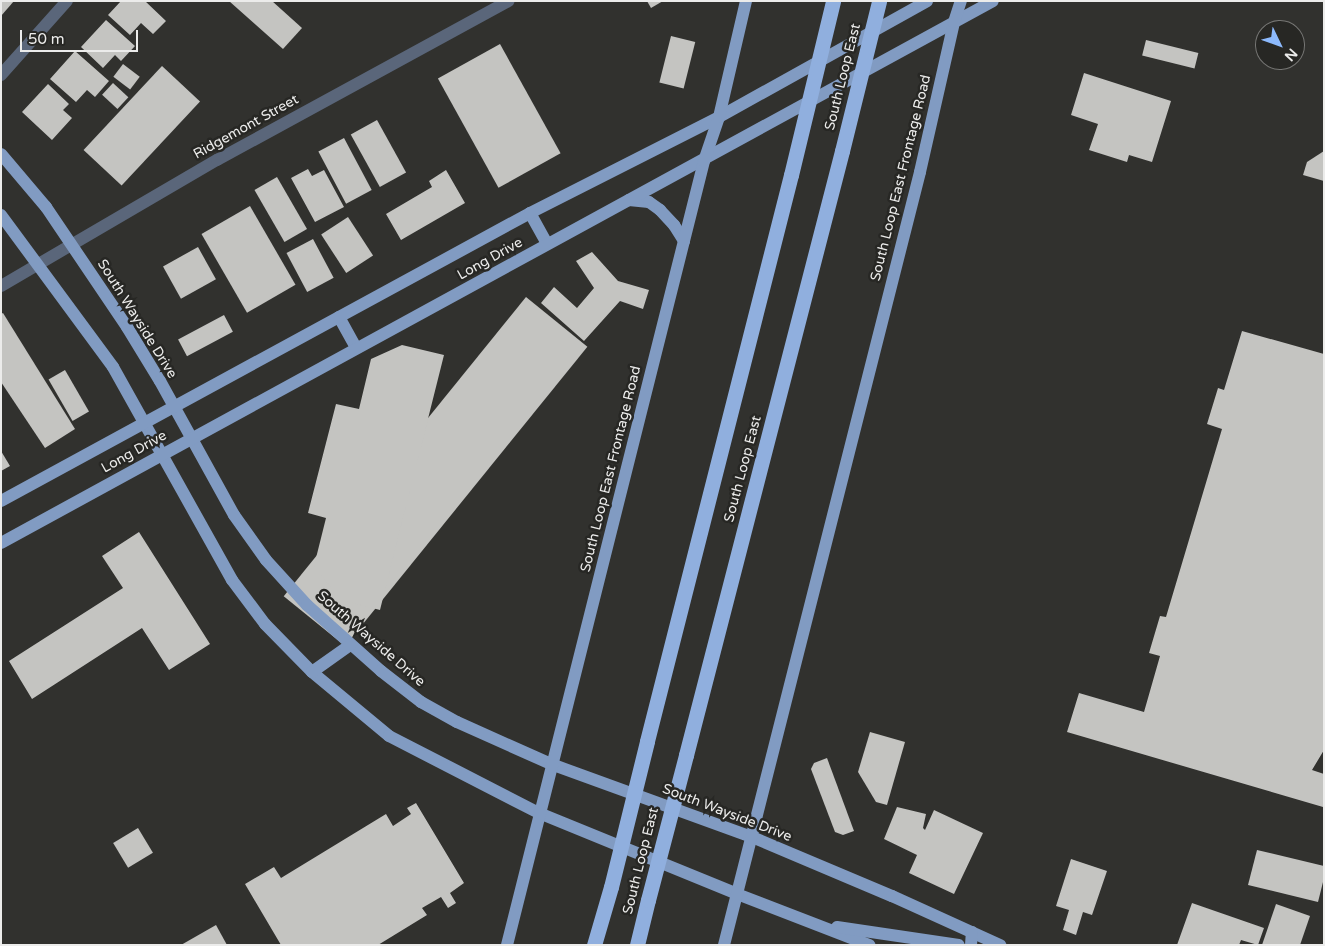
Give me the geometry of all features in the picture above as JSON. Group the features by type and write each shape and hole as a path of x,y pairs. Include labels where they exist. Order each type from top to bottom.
{"highway":[{"name":"South Loop East","path":"594,945 611,886 791,175 833,1"},
{"name":"South Loop East","path":"637,945 879,1"}],"main road":[{"name":"South Loop East Frontage Road","path":"506,945 704,161 719,118 746,1"},
{"name":"Long Drive","path":"1,500 530,213 719,118 927,1"},
{"name":"South Loop East Frontage Road","path":"724,945 920,172 954,22 962,1"},
{"name":"Long Drive","path":"1,543 547,244 704,161 994,1"},
{"name":"South Wayside Drive","path":"1,154 46,207 127,327 160,381 173,408 192,438 234,515 266,560 307,605 350,645 421,702 457,722 551,764 752,837 971,938 1000,945"},
{"path":"629,200 650,202 674,225 684,241"},
{"path":"530,213 547,244"},
{"path":"1,215 114,367 160,455 232,580 265,624 312,672 389,736 539,813 868,945"},
{"path":"339,317 356,348"},
{"path":"312,672 350,645"},
{"path":"817,925 901,935 959,945"}],"street":[{"path":"1,75 68,1"},
{"name":"Ridgemont Street","path":"1,286 217,160 509,1"}],"building":[{"path":"1,1 14,1 1,16"},
{"path":"121,1 145,1 166,21 153,34 141,23 130,35 108,15"},
{"path":"229,1 272,1 302,28 283,49"},
{"path":"647,1 663,1 651,8"},
{"path":"106,20 135,46 121,61 115,55 103,68 81,47"},
{"path":"671,36 695,42 684,89 659,83"},
{"path":"1146,40 1198,53 1195,69 1142,56"},
{"path":"500,44 561,153 499,188 438,78"},
{"path":"75,51 109,81 95,97 87,90 76,102 50,79"},
{"path":"123,64 140,77 130,89 113,77"},
{"path":"162,66 200,101 122,186 84,150"},
{"path":"1084,73 1171,101 1152,162 1129,155 1127,162 1089,150 1098,124 1071,115"},
{"path":"113,83 128,97 117,109 102,95"},
{"path":"48,84 69,104 63,110 72,118 52,140 22,112"},
{"path":"377,120 406,172 380,187 351,135"},
{"path":"344,138 372,190 346,204 318,152"},
{"path":"1324,151 1324,181 1303,175 1307,162"},
{"path":"308,169 312,176 324,170 344,207 315,222 291,178"},
{"path":"446,170 465,203 401,240 386,214 432,187 429,181"},
{"path":"277,177 307,229 284,242 254,190"},
{"path":"250,206 296,285 247,313 202,234"},
{"path":"348,217 373,256 346,273 321,234"},
{"path":"313,239 334,278 307,292 287,253"},
{"path":"198,247 216,279 181,299 163,266"},
{"path":"592,252 618,281 649,290 643,309 620,301 584,341 541,303 554,287 577,308 594,288 576,261"},
{"path":"526,297 587,347 345,646 284,596"},
{"path":"3,313 75,429 45,448 1,382 1,314"},
{"path":"224,315 233,332 187,356 178,339"},
{"path":"1242,331 1324,354 1324,750 1312,770 1324,774 1323,807 1067,732 1079,693 1144,712 1160,656 1149,653 1160,616 1166,617 1222,429 1207,424 1218,388 1224,390"},
{"path":"402,345 444,355 380,610 341,600 314,566 326,518 308,513 336,404 359,409 371,359"},
{"path":"65,370 89,412 73,421 49,380"},
{"path":"1,451 10,466 1,471"},
{"path":"139,532 210,644 169,670 142,628 32,699 9,661 123,588 102,556"},
{"path":"870,732 905,742 887,805 876,802 858,772"},
{"path":"827,758 854,831 843,835 835,832 811,769 814,763"},
{"path":"416,803 464,883 450,893 456,903 448,908 441,897 422,908 427,915 378,945 281,945 245,884 274,867 281,878 386,814 393,826 411,814 407,808"},
{"path":"897,807 926,814 923,828 925,830 934,810 983,833 954,894 909,873 917,855 884,839"},
{"path":"138,828 153,853 128,868 113,843"},
{"path":"1257,850 1324,866 1324,878 1318,902 1248,885"},
{"path":"1071,859 1107,871 1092,915 1083,912 1076,935 1063,930 1069,910 1056,906"},
{"path":"1192,903 1264,928 1258,945 1241,940 1239,945 1177,945"},
{"path":"1276,904 1310,916 1300,945 1262,945"},
{"path":"216,925 227,945 181,945"}]}
